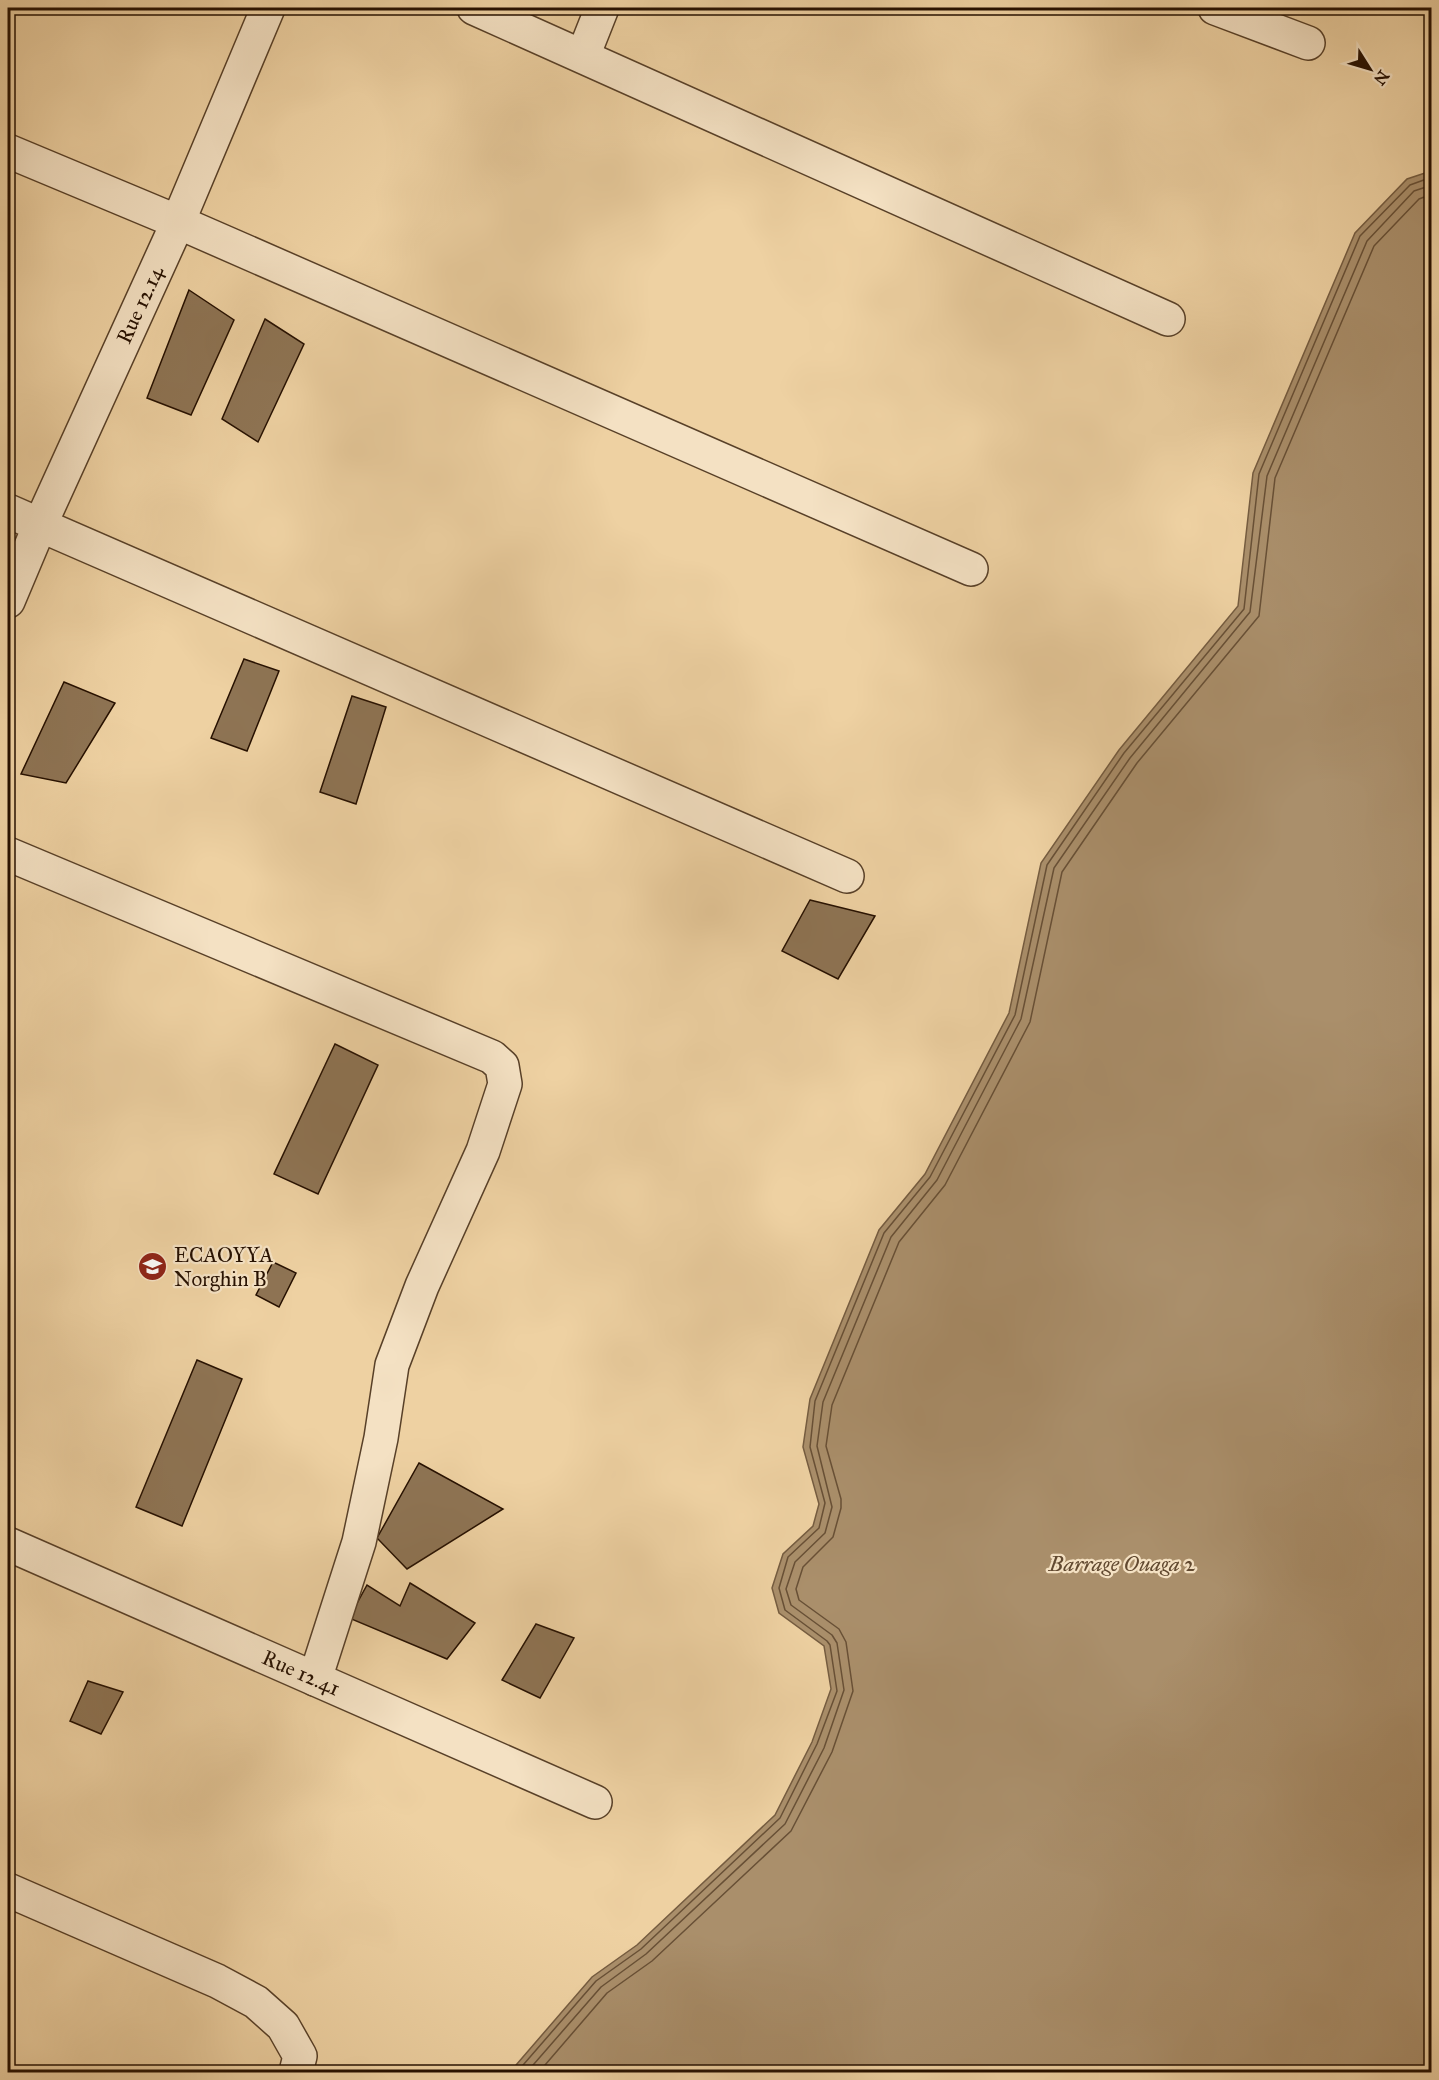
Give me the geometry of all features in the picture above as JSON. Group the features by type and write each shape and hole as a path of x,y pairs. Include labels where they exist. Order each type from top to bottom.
{"street":[{"name":"Rue 12.14","path":"8,601 40,525 178,222 268,8"},
{"path":"474,8 1168,319"},
{"path":"583,56 602,8"},
{"path":"1215,8 1308,43"},
{"path":"8,151 178,222 971,568"},
{"path":"8,511 847,876"},
{"path":"8,854 492,1057 502,1066 505,1084 483,1151 422,1286 392,1365 381,1438 359,1542 315,1679"},
{"name":"Rue 12.41","path":"8,1544 595,1802"},
{"path":"8,1890 217,1981 256,2002 283,2026 300,2056 296,2073"}],"water":[{"name":"Barrage Ouaga 2","path":"1431,171 1431,2072 510,2072 592,1977 637,1945 775,1815 812,1742 831,1689 824,1646 779,1613 772,1588 783,1554 813,1526 819,1504 803,1447 810,1399 879,1230 925,1174 1009,1013 1041,863 1119,750 1238,606 1253,473 1355,233 1407,179"}],"building":[{"path":"189,290 234,320 191,415 147,398"},
{"path":"265,319 304,344 258,442 222,419"},
{"path":"244,659 279,671 247,751 211,738"},
{"path":"64,682 115,703 66,783 21,774"},
{"path":"352,696 386,707 356,804 320,792"},
{"path":"810,900 875,916 838,979 782,951"},
{"path":"335,1044 378,1065 318,1194 274,1174"},
{"path":"273,1262 296,1273 279,1307 256,1295"},
{"path":"197,1360 242,1379 182,1526 136,1507"},
{"path":"419,1463 503,1509 407,1569 377,1538"},
{"path":"410,1583 475,1623 447,1659 349,1618 367,1585 400,1606"},
{"path":"536,1624 574,1638 540,1698 502,1680"},
{"path":"88,1681 123,1692 101,1734 70,1721"}],"place":[{"name":"ECAOYYA Norghin B","path":"153,1267"}]}
